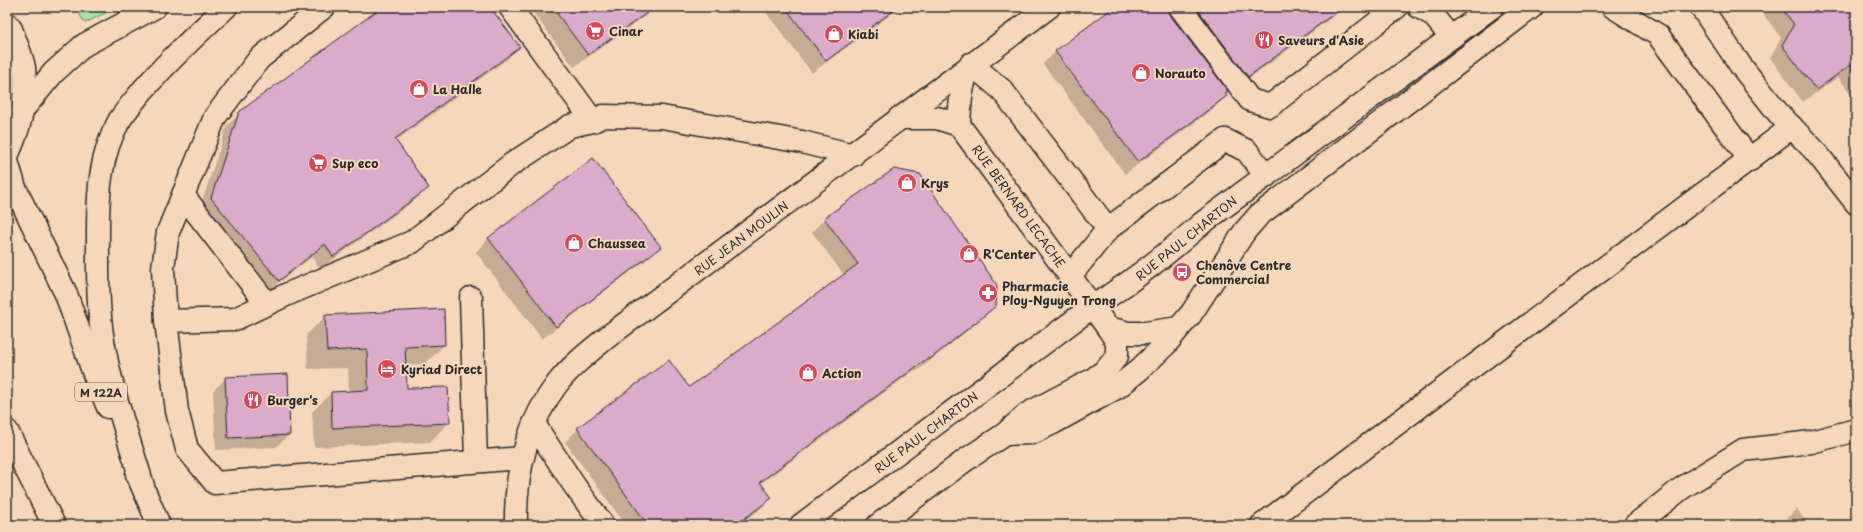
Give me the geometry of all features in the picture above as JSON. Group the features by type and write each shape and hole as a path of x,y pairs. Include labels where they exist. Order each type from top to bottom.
{"street":[{"path":"24,108 54,72 84,45 155,7"},
{"path":"143,486 103,341 98,280 98,194 100,176 113,133 129,107 188,42 226,7"},
{"path":"324,7 259,59 215,117 168,232 163,268 166,321 177,411 187,449 215,483 522,458"},
{"path":"510,7 593,121"},
{"name":"RUE JEAN MOULIN","path":"516,525 518,480 522,458 534,424 557,384 589,352 1049,7"},
{"path":"1180,7 1250,100 1270,106 1397,7"},
{"path":"1420,7 1433,15 1451,38"},
{"name":"RUE PAUL CHARTON","path":"801,525 1092,307 1125,286 1161,260 1201,224 1492,7"},
{"path":"1005,434 1032,432 1053,423 1118,387 1140,370 1166,344 1191,314 1245,232 1259,215 1532,7"},
{"path":"1613,7 1658,35 1750,160"},
{"path":"1701,7 1742,66 1779,114 1815,150 1856,203"},
{"path":"7,24 11,29 24,67 24,108 18,134 7,156"},
{"path":"899,118 937,118 960,125 960,101 964,79 971,64 1002,90 1108,229"},
{"path":"166,321 235,320 288,294 412,242 512,164 570,126 593,121 603,116 662,117 802,142 852,154"},
{"name":"RUE BERNARD LECACHE","path":"878,525 1005,434 1027,414 1092,380 1106,370 1117,356 1117,342 1108,328 960,125"},
{"path":"1262,525 1792,127"},
{"path":"1070,276 1108,229 1225,140 1247,151 1266,176"},
{"name":"M 122A","path":"7,161 14,188 66,294 94,374 159,525"},
{"path":"183,195 267,304"},
{"path":"471,298 476,461"},
{"path":"1108,328 1128,333 1145,333 1179,328"},
{"path":"534,424 602,525"},
{"path":"1635,525 1682,488 1742,450 1811,442 1856,430"},
{"path":"7,431 54,525"}],"green space":[{"path":"75,7 117,7 85,23"}],"building":[{"name":"Sup eco","path":"382,7 490,7 520,47 395,139 429,188 333,257 325,244 279,281 211,198 239,112"},
{"name":"Cinar","path":"552,7 655,7 588,55"},
{"name":"Kiabi","path":"785,7 898,7 826,61"},
{"name":"Norauto","path":"1114,7 1168,7 1170,15 1228,91 1225,93 1227,96 1138,162 1055,51"},
{"name":"Saveurs d'Asie","path":"1196,7 1343,7 1248,77"},
{"path":"1780,7 1856,7 1856,61 1816,90 1782,45 1794,24"},
{"name":"Chaussea","path":"593,158 661,247 556,327 488,238"},
{"path":"894,169 920,174 997,285 996,306 929,360 928,358 760,482 772,498 736,525 648,525 577,428 669,360 689,387 858,264 824,218"},
{"name":"Kyriad Direct","path":"444,309 445,345 405,347 407,388 448,387 450,423 332,428 331,392 368,390 367,349 327,351 325,315"},
{"path":"288,374 290,435 228,438 225,377"}],"place":[{"name":"Cinar","path":"595,31"},
{"name":"Kiabi","path":"834,34"},
{"name":"Saveurs d'Asie","path":"1264,40"},
{"name":"Norauto","path":"1141,73"},
{"name":"La Halle","path":"419,89"},
{"name":"Sup eco","path":"318,163"},
{"name":"Krys","path":"907,183"},
{"name":"Chaussea","path":"574,243"},
{"name":"R'Center","path":"969,254"},
{"name":"Chenôve Centre Commercial","path":"1182,272"},
{"name":"Pharmacie Ploy-Nguyen Trong","path":"988,293"},
{"name":"Kyriad Direct","path":"387,369"},
{"name":"Action","path":"808,373"},
{"name":"Burger's","path":"253,400"}]}
